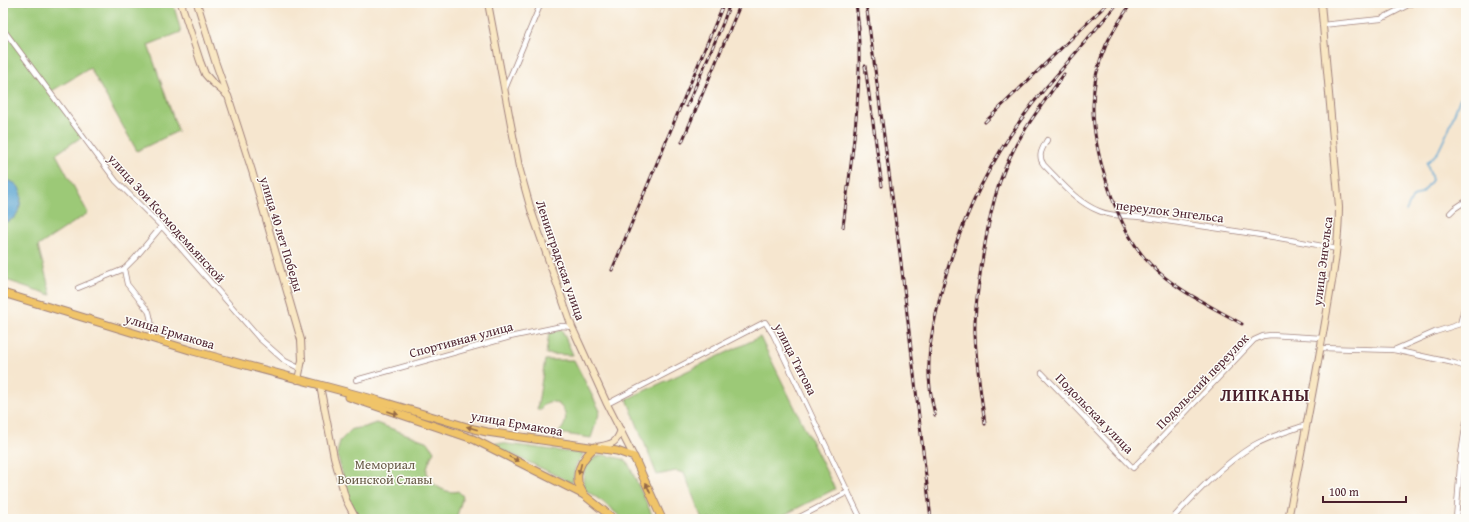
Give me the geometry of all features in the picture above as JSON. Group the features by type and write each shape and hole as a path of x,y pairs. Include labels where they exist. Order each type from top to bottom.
{"main road":[{"name":"улица Ермакова","path":"3,293 154,339 487,432 617,451 634,457"},
{"name":"улица Ермакова","path":"331,389 337,393 396,414 474,439 584,495 614,519"},
{"path":"584,495 578,482 579,471 582,461 595,448"},
{"path":"634,457 662,519"}],"street":[{"path":"181,3 205,74 228,96"},
{"name":"улица 40 лет Победы","path":"197,3 204,29 228,96 252,171 296,321 303,350 298,380"},
{"name":"Ленинградская улица","path":"488,3 519,167 531,210 572,327 607,404 634,457"},
{"path":"505,89 541,3"},
{"name":"улица Энгельса","path":"1289,518 1321,348 1337,249 1339,207 1321,3"},
{"path":"1322,25 1381,19 1412,3"},
{"name":"улица Зои Космодемьянской","path":"3,28 116,181 161,226 259,338 285,361 301,369"},
{"name":"переулок Энгельса","path":"1047,140 1041,150 1040,160 1074,196 1098,211 1110,214 1137,216 1252,233 1337,249"},
{"path":"1450,213 1466,201"},
{"path":"78,288 124,269 161,226"},
{"path":"124,269 127,284 149,312 152,321 154,339"},
{"path":"1394,350 1436,332 1460,324 1466,302"},
{"name":"улица Титова","path":"607,404 765,322 773,334 848,492"},
{"name":"Спортивная улица","path":"356,380 510,337 562,326 572,327"},
{"name":"Подольский переулок","path":"1133,468 1254,340 1263,336 1322,338"},
{"path":"1321,348 1394,350 1466,367"},
{"name":"Подольская улица","path":"1042,373 1133,468"},
{"path":"320,386 338,472 346,500 356,519"},
{"path":"1456,519 1461,454 1466,422"},
{"path":"1172,519 1223,468 1254,445 1306,425"},
{"path":"595,448 612,444 618,439 621,430"},
{"path":"796,519 848,492 861,519"},
{"path":"1289,518 1310,519"}],"green space":[{"path":"3,3 173,3 181,32 148,45 178,131 137,151 90,68 50,92 83,136 56,154 88,213 38,246 51,295 3,279 3,46 11,39 3,29"},
{"path":"562,330 573,355 546,354 549,333"},
{"path":"760,337 835,489 776,519 702,519 684,473 676,471 657,475 627,399"},
{"path":"545,360 574,360 600,411 591,438 558,433 564,426 566,419 561,406 556,403 550,402 545,404 540,410 537,410"},
{"name":"Мемориал Воинской Славы","path":"376,423 428,442 434,451 427,468 429,477 435,485 440,488 449,492 458,491 463,496 456,519 360,519 349,501 337,453 340,441 352,429 365,427"},
{"path":"495,443 583,455 576,465 572,483 499,448 494,445"},
{"path":"604,455 623,459 628,463 654,519 623,519 603,502 584,489 583,478 586,467 593,459"}],"water":[{"path":"3,177 17,185 21,196 21,201 14,218 3,224"}],"waterway":[{"path":"1406,211 1412,198 1423,192 1432,180 1427,163 1438,152 1448,131 1460,98 1466,94"}],"railway":[{"path":"612,270 724,3"},
{"path":"687,106 723,23 730,3"},
{"path":"682,142 741,3"},
{"path":"856,3 859,29"},
{"path":"866,3 900,254 931,519"},
{"path":"985,122 1108,3"},
{"path":"935,415 929,376 929,357 932,336 944,283 952,256 972,205 997,156 1028,110 1118,3"},
{"path":"1131,3 1106,45 1099,63 1095,82 1093,100 1095,137 1110,192 1126,231 1137,249 1151,265 1172,283 1242,324"},
{"path":"843,227 858,100 858,23"},
{"path":"865,66 882,186"},
{"path":"985,424 976,356 975,318 976,301 991,211 999,184 1010,157 1035,114 1064,74"}],"district":[{"name":"ЛИПКАНЫ","path":"1265,395"}]}
